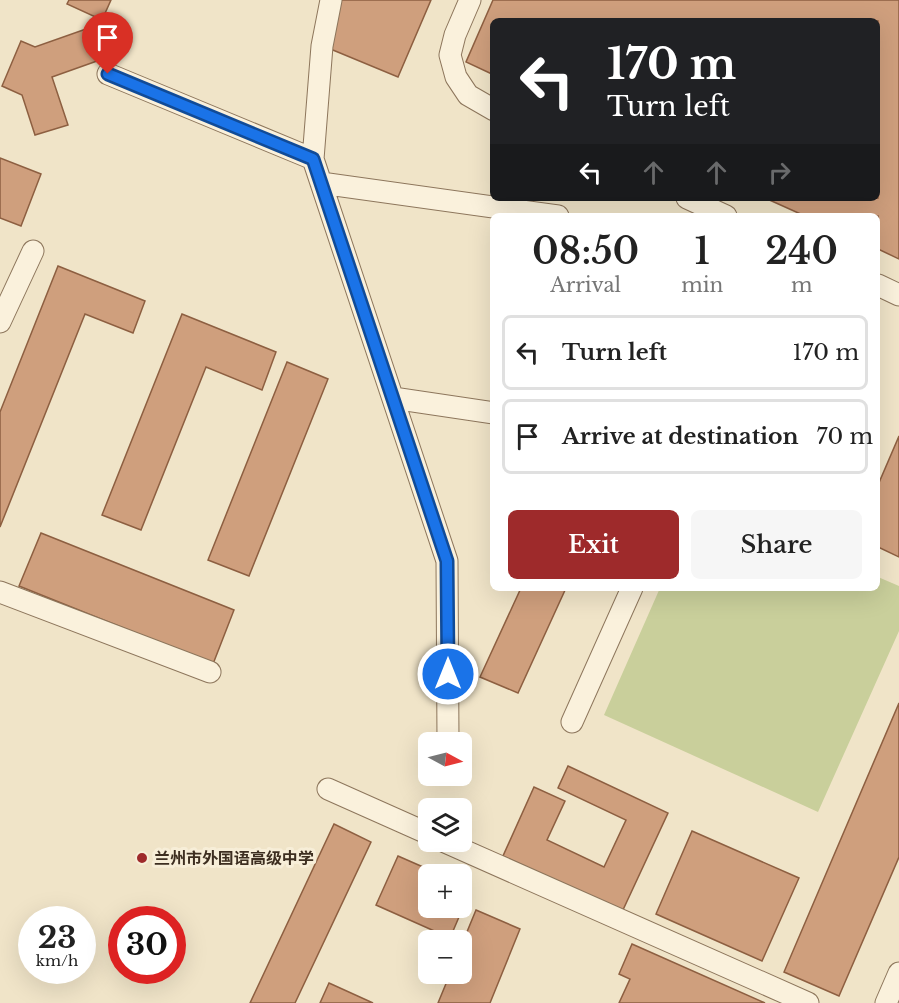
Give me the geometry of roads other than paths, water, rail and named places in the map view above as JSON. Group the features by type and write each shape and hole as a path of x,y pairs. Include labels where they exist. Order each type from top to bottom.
{"street":[{"path":"331,0 322,46 313,159 447,561 448,732"},
{"path":"470,0 455,35 450,55 456,77 468,95 490,108"},
{"path":"108,74 313,159"},
{"path":"321,183 536,213"},
{"path":"694,201 720,213"},
{"path":"0,322 33,251"},
{"path":"880,286 899,295"},
{"path":"393,398 490,412"},
{"path":"572,722 631,591"},
{"path":"0,592 210,672"},
{"path":"328,789 418,829"},
{"path":"468,852 808,1003"},
{"path":"886,1003 899,974"}],"place":[{"name":"兰州市外国语高级中学","path":"142,858"}]}
